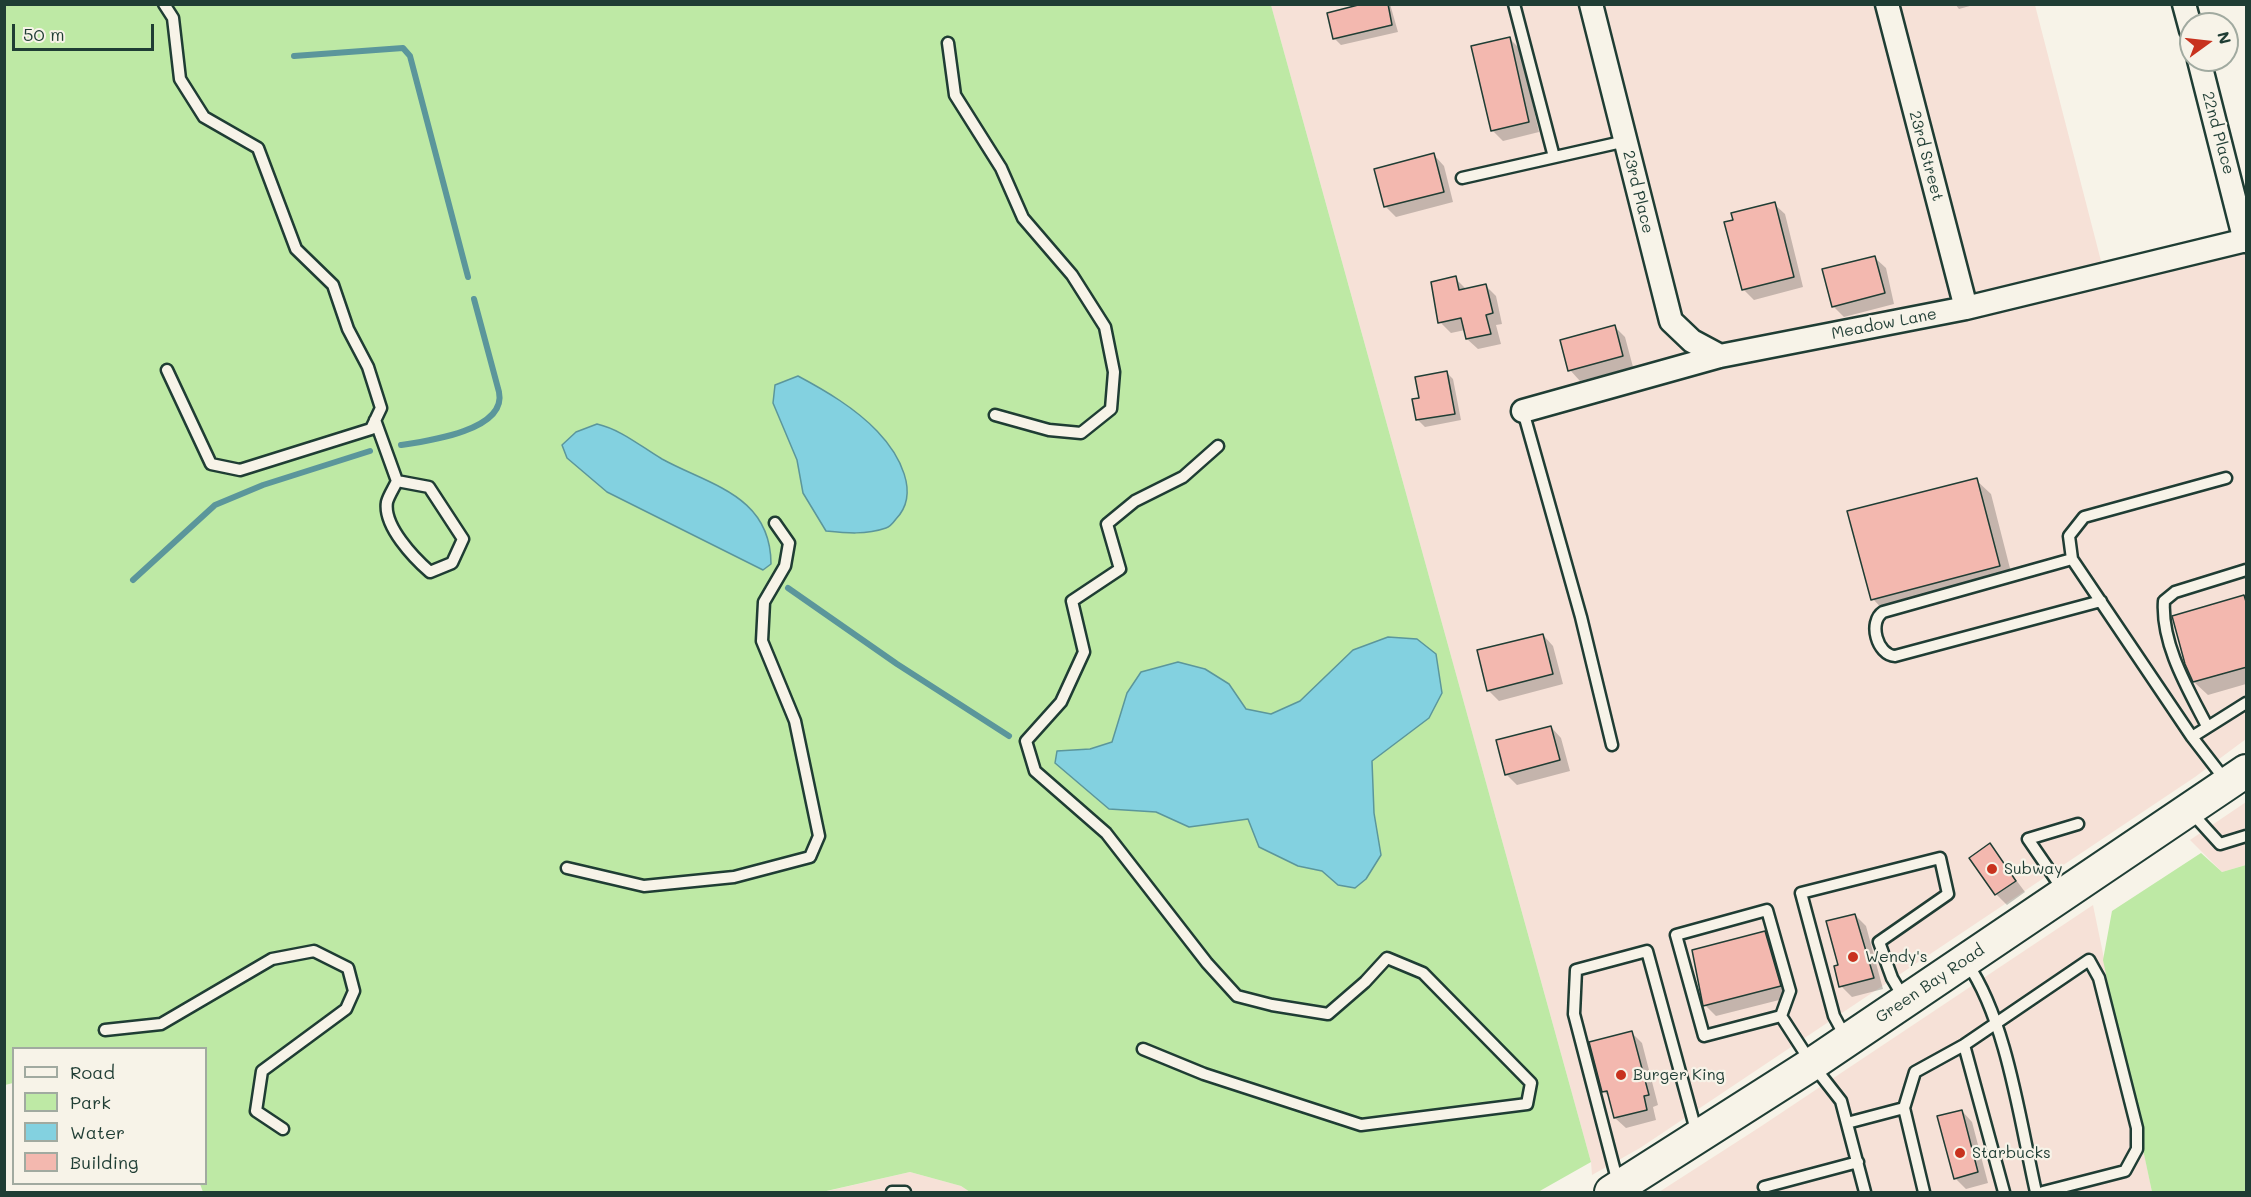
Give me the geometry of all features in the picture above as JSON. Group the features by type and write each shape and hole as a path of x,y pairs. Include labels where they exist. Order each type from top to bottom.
{"main road":[{"name":"Green Bay Road","path":"1615,1190 1812,1064 2237,778"}],"street":[{"name":"23rd Place","path":"1591,4 1671,321 1692,340 1720,356"},
{"name":"23rd Street","path":"1887,4 1966,308"},
{"name":"22nd Place","path":"2202,72 2246,241"},
{"name":"Meadow Lane","path":"1523,411 1720,356 1966,308 2246,241"}],"lane":[{"path":"164,4 173,18 180,79 204,117 258,148 296,249 333,285 348,329 368,368 381,408 370,429 240,470 211,464 167,370"},
{"path":"1514,4 1554,157"},
{"path":"948,43 955,95 1001,168 1023,218 1072,275 1105,327 1114,372 1111,409 1081,433 1049,430 995,415"},
{"path":"1462,178 1626,141"},
{"path":"1523,411 1581,617 1612,745"},
{"path":"375,420 397,481 387,504 392,526 410,554 430,572 452,563 463,539 429,486 397,481"},
{"path":"1143,1049 1204,1074 1361,1125 1527,1104 1531,1083 1423,973 1387,958 1365,982 1328,1014 1272,1005 1237,996 1207,963 1106,833 1035,771 1026,741 1061,702 1084,652 1072,601 1120,569 1107,524 1135,501 1183,477 1218,446"},
{"path":"2226,478 2084,517 2069,536 2072,560 2192,736 2237,778"},
{"path":"567,867 644,886 734,877 810,857 819,836 795,721 762,641 764,602 785,566 789,543 776,523"},
{"path":"2072,560 1883,612 1877,615 1874,623 1882,651 1887,656 1895,656 2100,601"},
{"path":"2207,726 2185,685 2163,615 2164,601 2175,592 2247,570"},
{"path":"2192,736 2247,703"},
{"path":"2189,810 2220,844 2247,836"},
{"path":"2065,893 2028,839 2078,824"},
{"path":"1847,1039 1834,1016 1801,893 1940,858 1948,894 1879,942 1892,978 1905,1000"},
{"path":"1767,910 1790,991 1781,1016 1704,1036 1676,935 1767,910"},
{"path":"105,1030 161,1024 272,959 314,951 348,968 354,991 346,1009 262,1071 256,1111 283,1129"},
{"path":"1615,1190 1574,1014 1576,970 1647,951 1698,1137"},
{"path":"1966,960 1981,983 1997,1023 2036,1192"},
{"path":"1924,1192 1904,1108 1915,1072 1964,1045 2089,960 2099,978 2137,1128 2137,1149 2125,1171 2043,1192"},
{"path":"1781,1016 1812,1064 1841,1101 1865,1192"},
{"path":"1964,1045 2004,1192"},
{"path":"1847,1123 1904,1108"},
{"path":"1764,1187 1858,1162"},
{"path":"892,1192 904,1192"}],"shaded area":[{"path":"1271,5 2035,5 2102,265 2246,225 2246,739 2195,777 1640,1148 1592,1175 1591,1162"},
{"path":"2246,802 2246,865 2222,872 2190,840"},
{"path":"2093,905 2152,1192 1659,1192 1760,1127"},
{"path":"910,1172 961,1186 970,1192 823,1192"}],"green space":[{"path":"5,5 1271,5 1591,1162 1538,1192 970,1192 961,1186 910,1172 822,1192 203,1192 200,1185 207,1185 207,1047 12,1047 12,1083 5,1085"},
{"path":"2201,853 2222,872 2246,865 2246,1192 2152,1192 2103,960 2112,911"}],"water":[{"path":"798,376 850,407 877,431 893,451 904,474 907,498 903,509 889,527 864,533 826,531 803,493 797,460 773,403 775,385"},
{"path":"597,424 623,434 662,459 717,485 749,507 761,522 768,541 771,564 763,570 607,492 567,458 562,445 576,432"},
{"path":"1388,637 1417,639 1436,654 1442,693 1429,718 1372,761 1374,813 1381,855 1366,879 1355,888 1338,885 1322,871 1298,866 1259,847 1248,819 1189,827 1156,812 1109,809 1055,763 1057,751 1090,749 1112,742 1127,693 1141,672 1178,662 1205,669 1229,684 1246,709 1271,714 1300,701 1353,650"}],"building":[{"path":"1362,4 1388,4 1392,25 1333,39 1327,13"},
{"path":"1510,37 1529,122 1491,131 1471,46"},
{"path":"1434,153 1444,192 1384,207 1374,169"},
{"path":"1775,202 1794,277 1742,290 1724,222 1733,220 1731,213"},
{"path":"1875,256 1885,293 1832,307 1822,269"},
{"path":"1456,276 1459,290 1486,284 1493,313 1486,315 1491,334 1466,339 1461,318 1438,323 1431,282"},
{"path":"1615,325 1623,356 1568,371 1560,340"},
{"path":"1447,371 1455,414 1416,420 1412,399 1419,398 1415,377"},
{"path":"1977,478 2000,566 1871,600 1847,511"},
{"path":"2244,595 2247,605 2247,667 2193,682 2185,664 2172,616"},
{"path":"1543,634 1553,674 1487,691 1477,650"},
{"path":"1551,726 1560,760 1505,775 1496,740"},
{"name":"Subway","path":"1990,843 2016,881 1995,895 1969,858"},
{"name":"Wendy's","path":"1855,914 1874,978 1839,987 1834,966 1838,965 1826,921"},
{"path":"1765,931 1781,986 1703,1006 1692,950"},
{"name":"Burger King","path":"1632,1031 1649,1095 1644,1096 1647,1110 1614,1118 1607,1091 1602,1092 1589,1042"},
{"name":"Starbucks","path":"1962,1110 1978,1172 1954,1179 1937,1116"}],"waterway":[{"path":"294,56 403,48 410,56 468,277"},
{"path":"401,445 463,431 491,416 498,405 499,392 474,299"},
{"path":"133,580 215,505 263,485 370,451"},
{"path":"788,588 897,664 1009,736"}],"place":[{"name":"Subway","path":"1992,869"},
{"name":"Wendy's","path":"1853,957"},
{"name":"Burger King","path":"1621,1075"},
{"name":"Starbucks","path":"1960,1153"}]}
